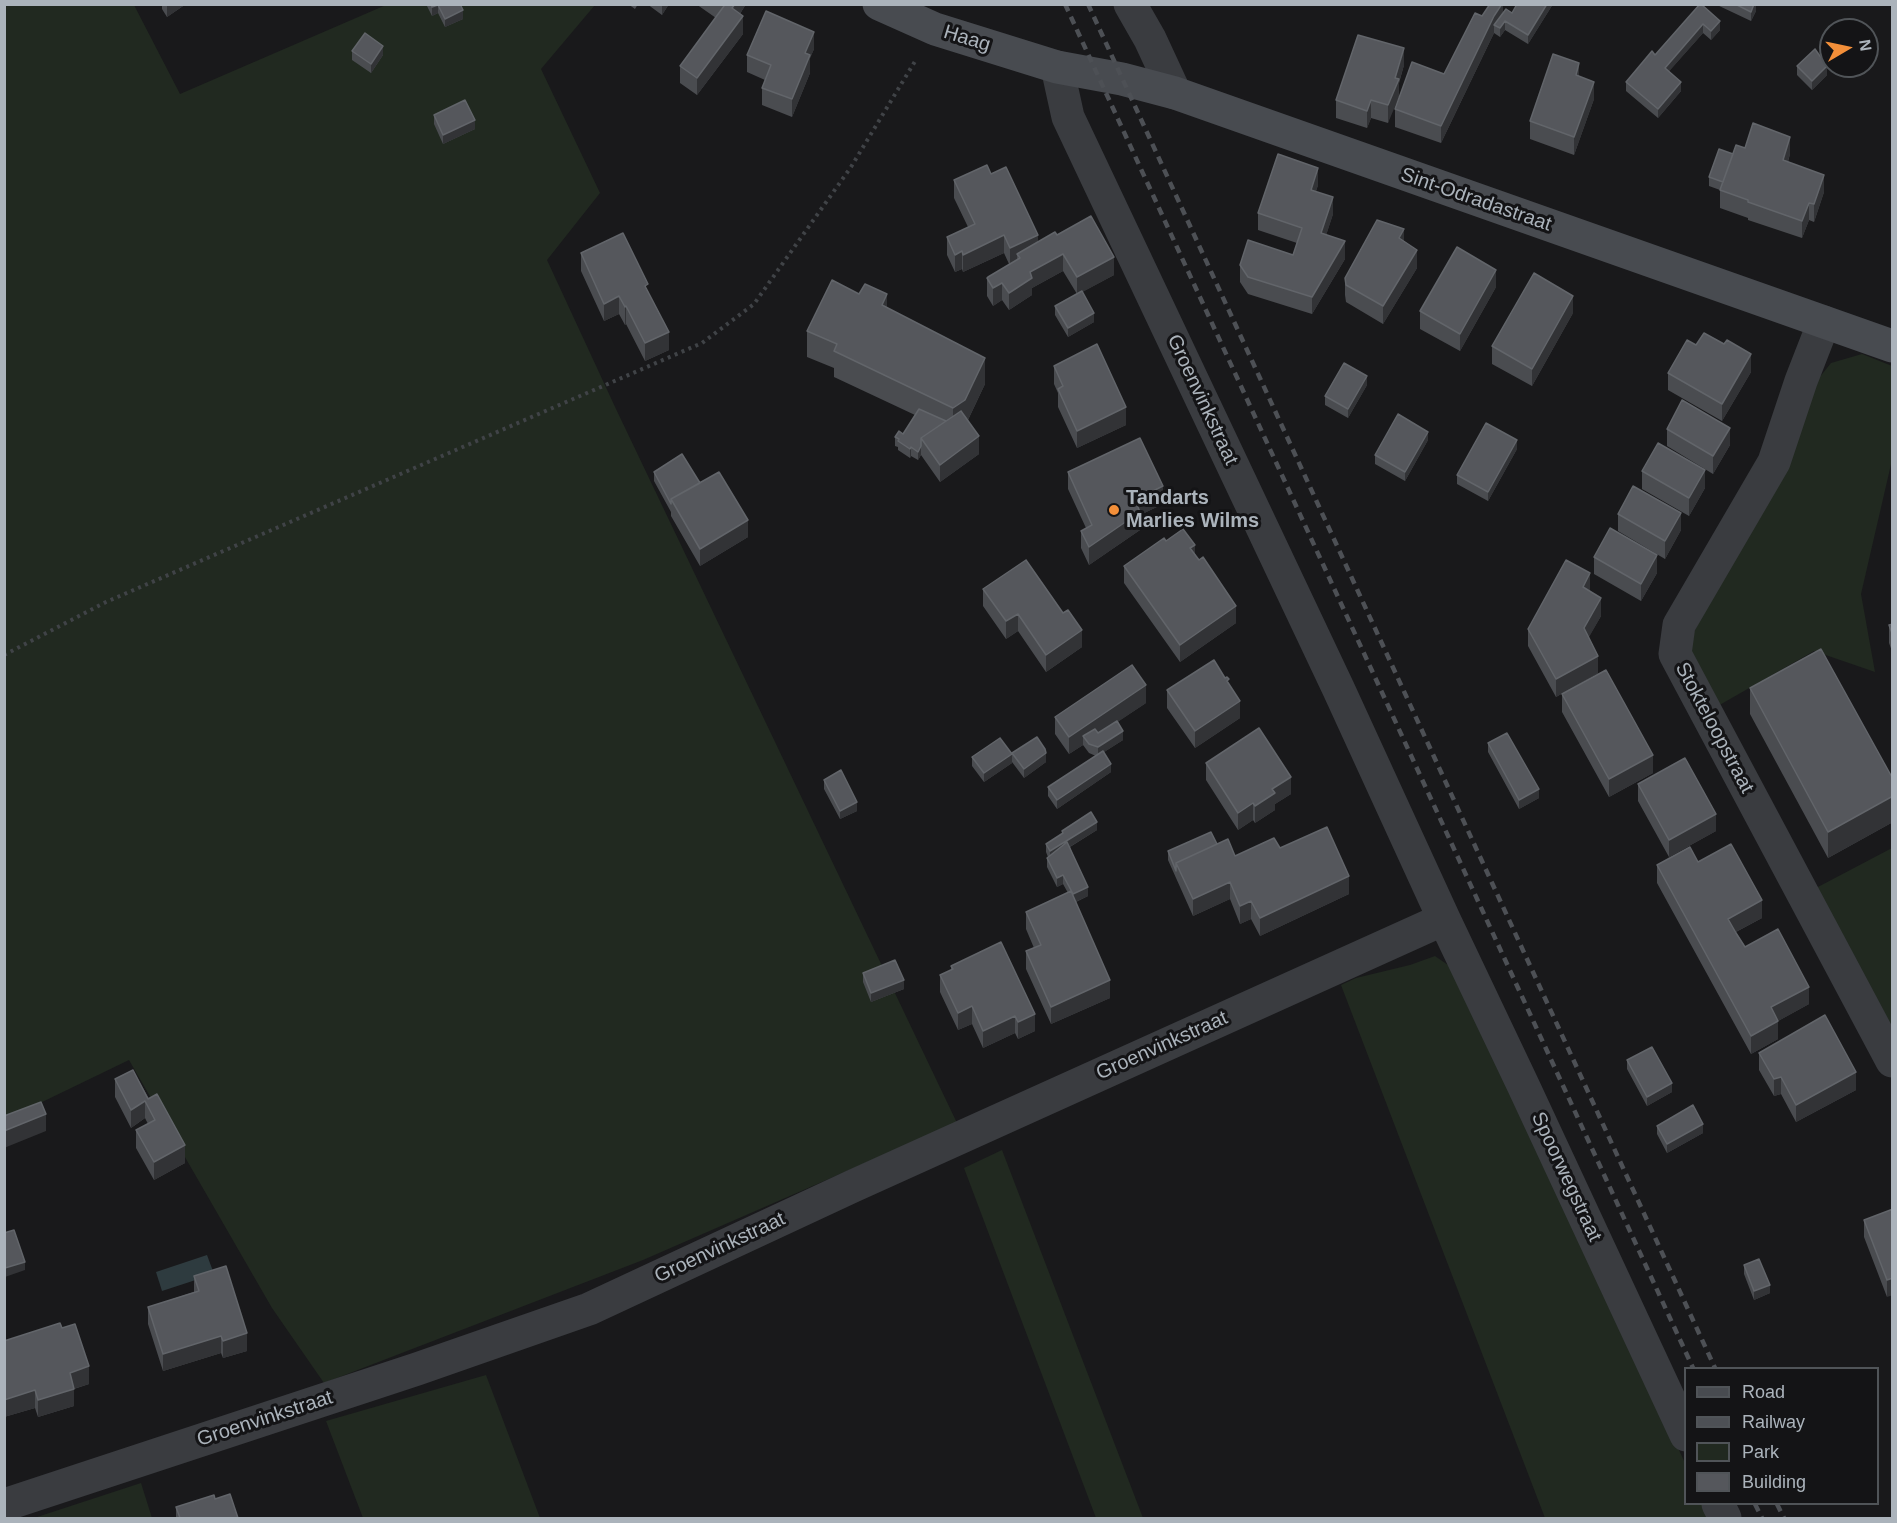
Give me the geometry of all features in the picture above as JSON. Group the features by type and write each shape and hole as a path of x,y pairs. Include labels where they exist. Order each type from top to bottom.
{"street":[{"name":"Haag","path":"879,4 935,29 1057,67"},
{"path":"1130,4 1176,93"},
{"name":"Sint-Odradastraat","path":"1057,67 1122,79 1176,93 1893,345"},
{"name":"Groenvinkstraat","path":"4,1505 417,1369 589,1308 1444,919 1339,690 1068,117 1057,67"},
{"name":"Stokteloopstraat","path":"1824,322 1801,381 1774,462 1679,625 1674,654 1893,1061"},
{"name":"Spoorwegstraat","path":"1444,919 1684,1431"}],"path":[{"path":"4,655 106,602 702,343 754,304 851,166 935,29"}],"green space":[{"path":"5,5 134,5 180,94 386,5 595,5 541,69 600,193 547,260 957,1123 643,1260 324,1383 272,1308 129,1060 5,1120"},
{"path":"1862,354 1892,366 1892,460 1861,594 1875,672 1814,651 1716,707 1690,658 1694,632 1815,383 1831,363"},
{"path":"1892,848 1892,1027 1816,888"},
{"path":"1435,956 1458,972 1684,1461 1684,1505 1704,1505 1711,1518 1545,1518 1341,985 1356,978 1410,965"},
{"path":"1002,1150 1143,1518 1096,1518 964,1168"},
{"path":"486,1375 540,1518 363,1518 326,1421"},
{"path":"141,1483 152,1518 34,1518"}],"shaded area":[{"path":"207,1255 214,1274 162,1291 156,1272"}],"building":[{"path":"431,4 460,4 463,10 445,19 438,5 432,7"},
{"path":"722,4 735,4 732,8 743,16 697,78 680,66 724,6"},
{"path":"1490,4 1502,4 1441,126 1395,109 1412,62 1444,74 1475,13 1482,16"},
{"path":"1517,4 1547,4 1528,35 1505,21 1500,28 1494,25 1506,9 1512,13"},
{"path":"1700,4 1720,21 1711,31 1703,24 1665,68 1681,82 1658,109 1626,82 1652,51 1655,55"},
{"path":"1735,4 1754,4 1751,12"},
{"path":"766,11 814,32 805,53 810,55 792,99 762,88 771,65 747,55"},
{"path":"365,33 383,46 371,64 352,51"},
{"path":"1358,35 1404,48 1395,78 1399,79 1388,105 1371,100 1367,111 1336,100"},
{"path":"1815,49 1819,55 1819,74 1812,81 1797,66"},
{"path":"1553,54 1579,63 1576,75 1594,82 1574,137 1530,121"},
{"path":"465,100 475,120 443,135 434,115"},
{"path":"1753,123 1790,137 1783,160 1824,175 1814,204 1809,203 1802,221 1720,190 1736,145 1745,148"},
{"path":"1719,149 1733,154 1723,182 1709,177"},
{"path":"1278,154 1318,168 1311,190 1333,197 1321,233 1345,241 1312,297 1248,277 1240,265 1248,240 1293,255 1302,228 1258,213"},
{"path":"987,165 991,174 1006,167 1038,235 1010,248 1004,235 963,255 962,251 955,255 947,237 975,224 954,180"},
{"path":"1091,216 1114,257 1077,277 1063,254 1030,272 1032,278 1009,293 1002,283 993,288 987,278 1020,258 1017,254 1055,232 1057,235"},
{"path":"1377,220 1404,229 1399,238 1417,250 1383,306 1346,285 1345,278"},
{"path":"623,233 648,284 645,286 669,332 645,343 619,296 604,304 581,253"},
{"path":"1457,247 1496,270 1460,334 1420,311"},
{"path":"1534,273 1573,296 1532,369 1492,346"},
{"path":"832,280 859,294 865,284 887,294 882,305 985,358 965,400 953,408 834,351 837,344 807,331"},
{"path":"1082,291 1094,313 1068,328 1055,306"},
{"path":"1704,333 1724,344 1727,340 1751,354 1722,404 1668,373 1687,340 1696,345"},
{"path":"1097,344 1126,407 1077,431 1058,389 1063,386 1054,366"},
{"path":"1344,363 1367,376 1348,409 1325,396"},
{"path":"1682,400 1730,428 1713,456 1667,429"},
{"path":"919,409 946,421 921,438 918,452 911,447 910,449 895,437 899,431 903,434"},
{"path":"961,411 979,436 940,465 921,438"},
{"path":"1398,414 1428,432 1405,472 1375,455"},
{"path":"1486,423 1517,440 1488,492 1457,475"},
{"name":"Tandarts Marlies Wilms","path":"1140,438 1163,486 1135,500 1140,512 1089,547 1081,531 1092,525 1068,472"},
{"path":"1658,443 1705,470 1689,498 1642,471"},
{"path":"682,454 700,483 671,499 671,504 654,472"},
{"path":"719,472 748,520 700,549 671,499"},
{"path":"1633,486 1681,513 1665,541 1618,514"},
{"path":"1610,528 1657,555 1641,584 1594,557"},
{"path":"1183,529 1195,545 1190,548 1199,560 1203,557 1236,606 1180,645 1124,566 1164,538 1166,541"},
{"path":"1026,560 1063,613 1068,610 1082,630 1046,655 1018,614 1006,621 983,589"},
{"path":"1566,560 1590,573 1583,587 1601,598 1584,628 1598,656 1556,679 1528,629"},
{"path":"1893,624 1893,636 1889,625"},
{"path":"1821,649 1893,779 1893,796 1828,832 1750,688"},
{"path":"1214,660 1225,678 1229,679 1227,681 1240,701 1195,731 1167,690"},
{"path":"1132,665 1146,685 1069,737 1055,717"},
{"path":"1606,670 1653,755 1609,779 1562,694"},
{"path":"1117,721 1123,731 1098,747 1089,744 1083,736 1095,729 1098,733"},
{"path":"1259,728 1291,777 1272,789 1275,793 1255,806 1253,803 1238,813 1206,763"},
{"path":"1507,733 1539,789 1519,800 1488,743"},
{"path":"1037,737 1046,753 1024,769 1012,753"},
{"path":"1000,738 1012,754 984,773 972,757"},
{"path":"1103,751 1111,764 1057,800 1048,787"},
{"path":"1685,758 1716,814 1669,840 1638,784"},
{"path":"841,770 857,802 840,811 824,780"},
{"path":"1091,812 1097,822 1050,851 1046,844"},
{"path":"1327,827 1349,876 1260,918 1251,901 1240,906 1230,882 1193,899 1176,863 1228,839 1235,856 1274,838 1280,848"},
{"path":"1211,832 1217,844 1176,863 1176,871 1168,851"},
{"path":"1067,842 1088,887 1073,894 1063,875 1057,878 1047,858"},
{"path":"1731,844 1762,900 1728,919 1745,947 1778,929 1809,987 1771,1007 1778,1021 1751,1036 1657,865 1690,847 1698,862"},
{"path":"1071,891 1110,980 1051,1007 1026,951 1041,945 1026,912"},
{"path":"1001,942 1035,1014 1018,1022 1015,1016 983,1031 972,1006 958,1013 940,975 953,969 951,966"},
{"path":"895,960 904,980 871,993 863,973"},
{"path":"1825,1015 1856,1072 1796,1105 1781,1077 1774,1079 1759,1053"},
{"path":"1652,1047 1672,1083 1647,1097 1627,1060"},
{"path":"133,1070 148,1099 157,1094 185,1145 154,1162 136,1130 155,1120 145,1101 131,1110 115,1079"},
{"path":"41,1102 46,1114 4,1131 4,1116"},
{"path":"1693,1105 1703,1124 1667,1144 1657,1126"},
{"path":"1893,1209 1893,1278 1887,1280 1864,1220"},
{"path":"14,1230 25,1262 5,1268 4,1233"},
{"path":"1759,1259 1770,1285 1754,1291 1744,1265"},
{"path":"226,1266 247,1333 223,1341 221,1336 163,1354 148,1307 199,1291 194,1276"},
{"path":"60,1323 62,1328 75,1324 89,1366 70,1373 74,1389 38,1400 35,1390 4,1400 4,1341"},
{"path":"230,1494 238,1518 180,1518 176,1507 214,1495 215,1499"}],"railway":[{"path":"1065,4 1693,1367"},
{"path":"1088,4 1715,1367"},
{"path":"1756,1505 1762,1518"},
{"path":"1778,1505 1784,1518"}],"place":[{"name":"Tandarts Marlies Wilms","path":"1114,510"}]}
